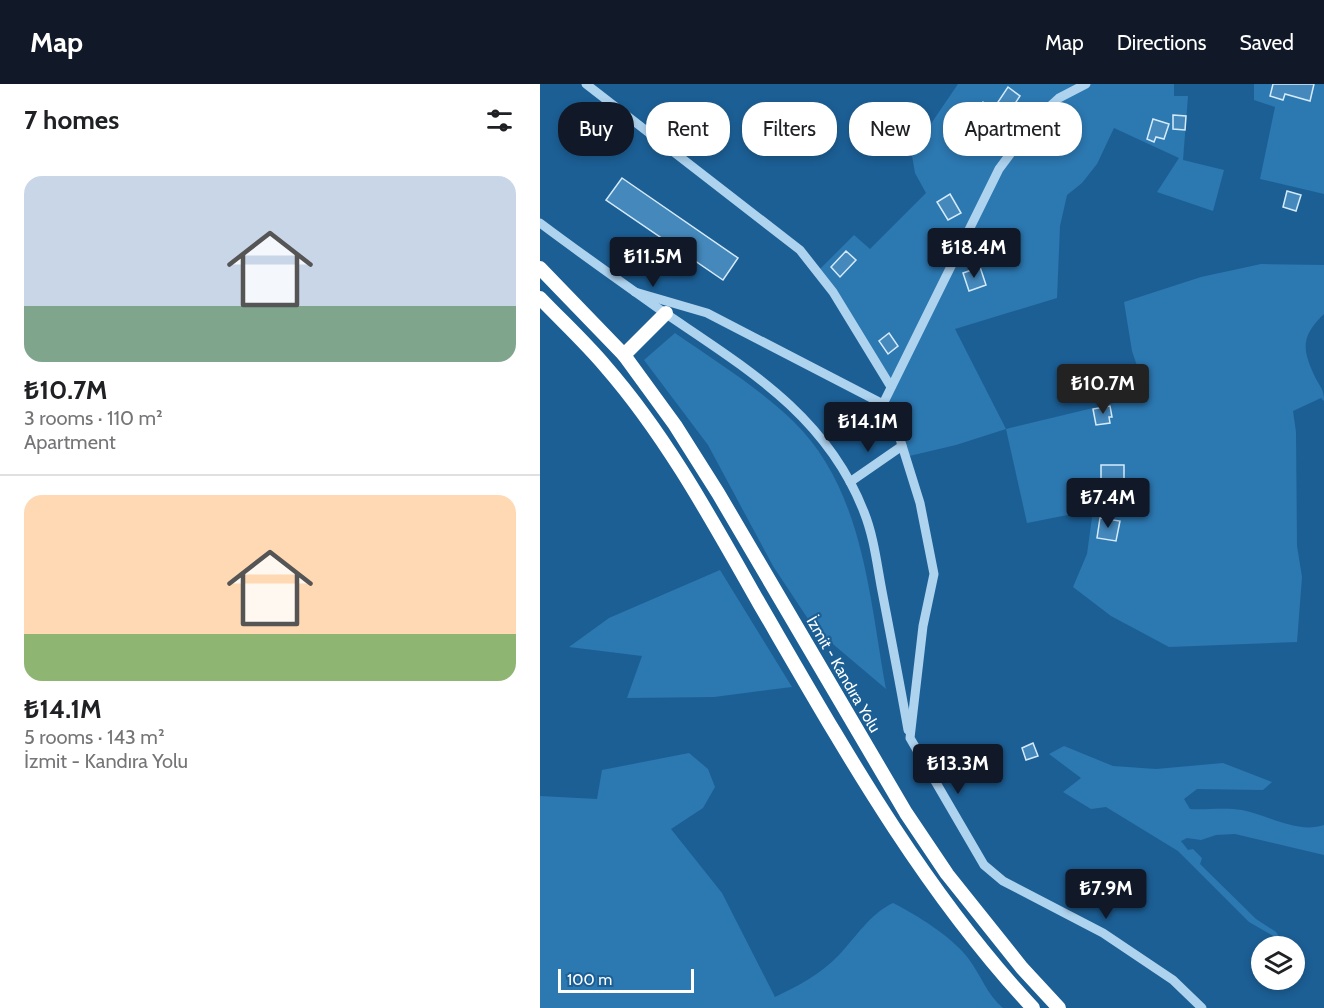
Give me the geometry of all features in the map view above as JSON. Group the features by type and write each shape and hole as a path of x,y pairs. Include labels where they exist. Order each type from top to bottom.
{"highway":[{"name":"İzmit - Kandıra Yolu","path":"540,268 624,355 675,425 718,493 906,813 947,874 1022,968 1059,1008"},
{"path":"540,298 606,367 659,437 710,516 849,759 969,935 1033,1008"},
{"path":"624,355 666,314"}],"street":[{"path":"586,84 800,250 833,292 891,387"},
{"path":"883,404 999,169 1037,118 1059,98 1086,84"},
{"name":"İzmit - Kandıra Yolu","path":"540,223 666,314 752,372 780,394 822,438 850,482 865,513 910,738 984,865 1003,881 1103,933 1173,980 1202,1008"},
{"path":"635,292 707,313 883,404 895,423 920,503 934,574 924,626 910,738"},
{"path":"850,482 902,446"}],"shaded area":[{"path":"958,84 1174,84 1174,96 1188,96 1183,160 1224,170 1213,211 1157,192 1179,158 1114,128 1097,164 1082,183 1067,195 1060,226 1057,298 955,329 1006,429 956,445 905,457 883,404 891,387 818,271 854,235 870,249 926,193 915,173 912,156 931,156 931,124 943,106 943,156 1082,156 1082,102 946,102"},
{"path":"1254,84 1324,84 1324,194 1260,179 1275,107 1254,100"},
{"path":"1261,264 1324,265 1324,314 1307,337 1306,352 1323,392 1324,401 1321,398 1293,411 1296,432 1297,546 1302,577 1297,642 1169,647 1111,616 1073,587 1087,554 1093,510 1027,523 1006,429 1147,395 1132,351 1124,302 1201,277"},
{"path":"675,333 780,409 817,449 835,479 860,546 886,689 814,628 773,566 708,445 644,360"},
{"path":"720,570 792,687 714,697 627,698 642,656 569,647 609,618"},
{"path":"1064,746 1113,766 1156,769 1223,763 1272,782 1263,790 1197,789 1184,799 1190,809 1236,809 1293,826 1324,825 1324,855 1235,834 1216,835 1201,840 1187,838 1181,841 1188,850 1193,849 1202,858 1200,864 1256,919 1279,936 1273,936 1249,922 1178,851 1106,807 1091,809 1063,792 1081,778 1049,754"},
{"path":"689,753 708,769 715,787 703,808 671,829 722,893 775,997 825,968 870,919 893,903 934,927 953,942 973,964 997,1003 1003,1008 540,1008 540,796 597,799 602,770"}],"building":[{"path":"1273,84 1314,84 1310,101 1285,94 1283,100 1270,96"},
{"path":"1008,87 1020,96 1016,102 998,102"},
{"path":"1173,115 1186,116 1185,130 1173,129"},
{"path":"1153,119 1169,124 1164,139 1156,137 1154,142 1147,139"},
{"path":"622,178 738,258 723,280 606,200"},
{"path":"1287,191 1301,195 1296,211 1283,207"},
{"path":"950,194 961,213 948,220 937,202"},
{"path":"846,251 856,260 840,277 831,267"},
{"path":"980,267 986,285 969,291 963,273"},
{"path":"889,333 898,346 888,354 879,341"},
{"path":"1110,406 1112,417 1109,417 1110,423 1096,425 1093,409"},
{"path":"1101,465 1124,465 1124,482 1119,481 1119,490 1113,490 1114,502 1101,502"},
{"path":"1100,518 1120,521 1116,541 1097,538"},
{"path":"1033,743 1038,756 1026,760 1022,748"}]}
